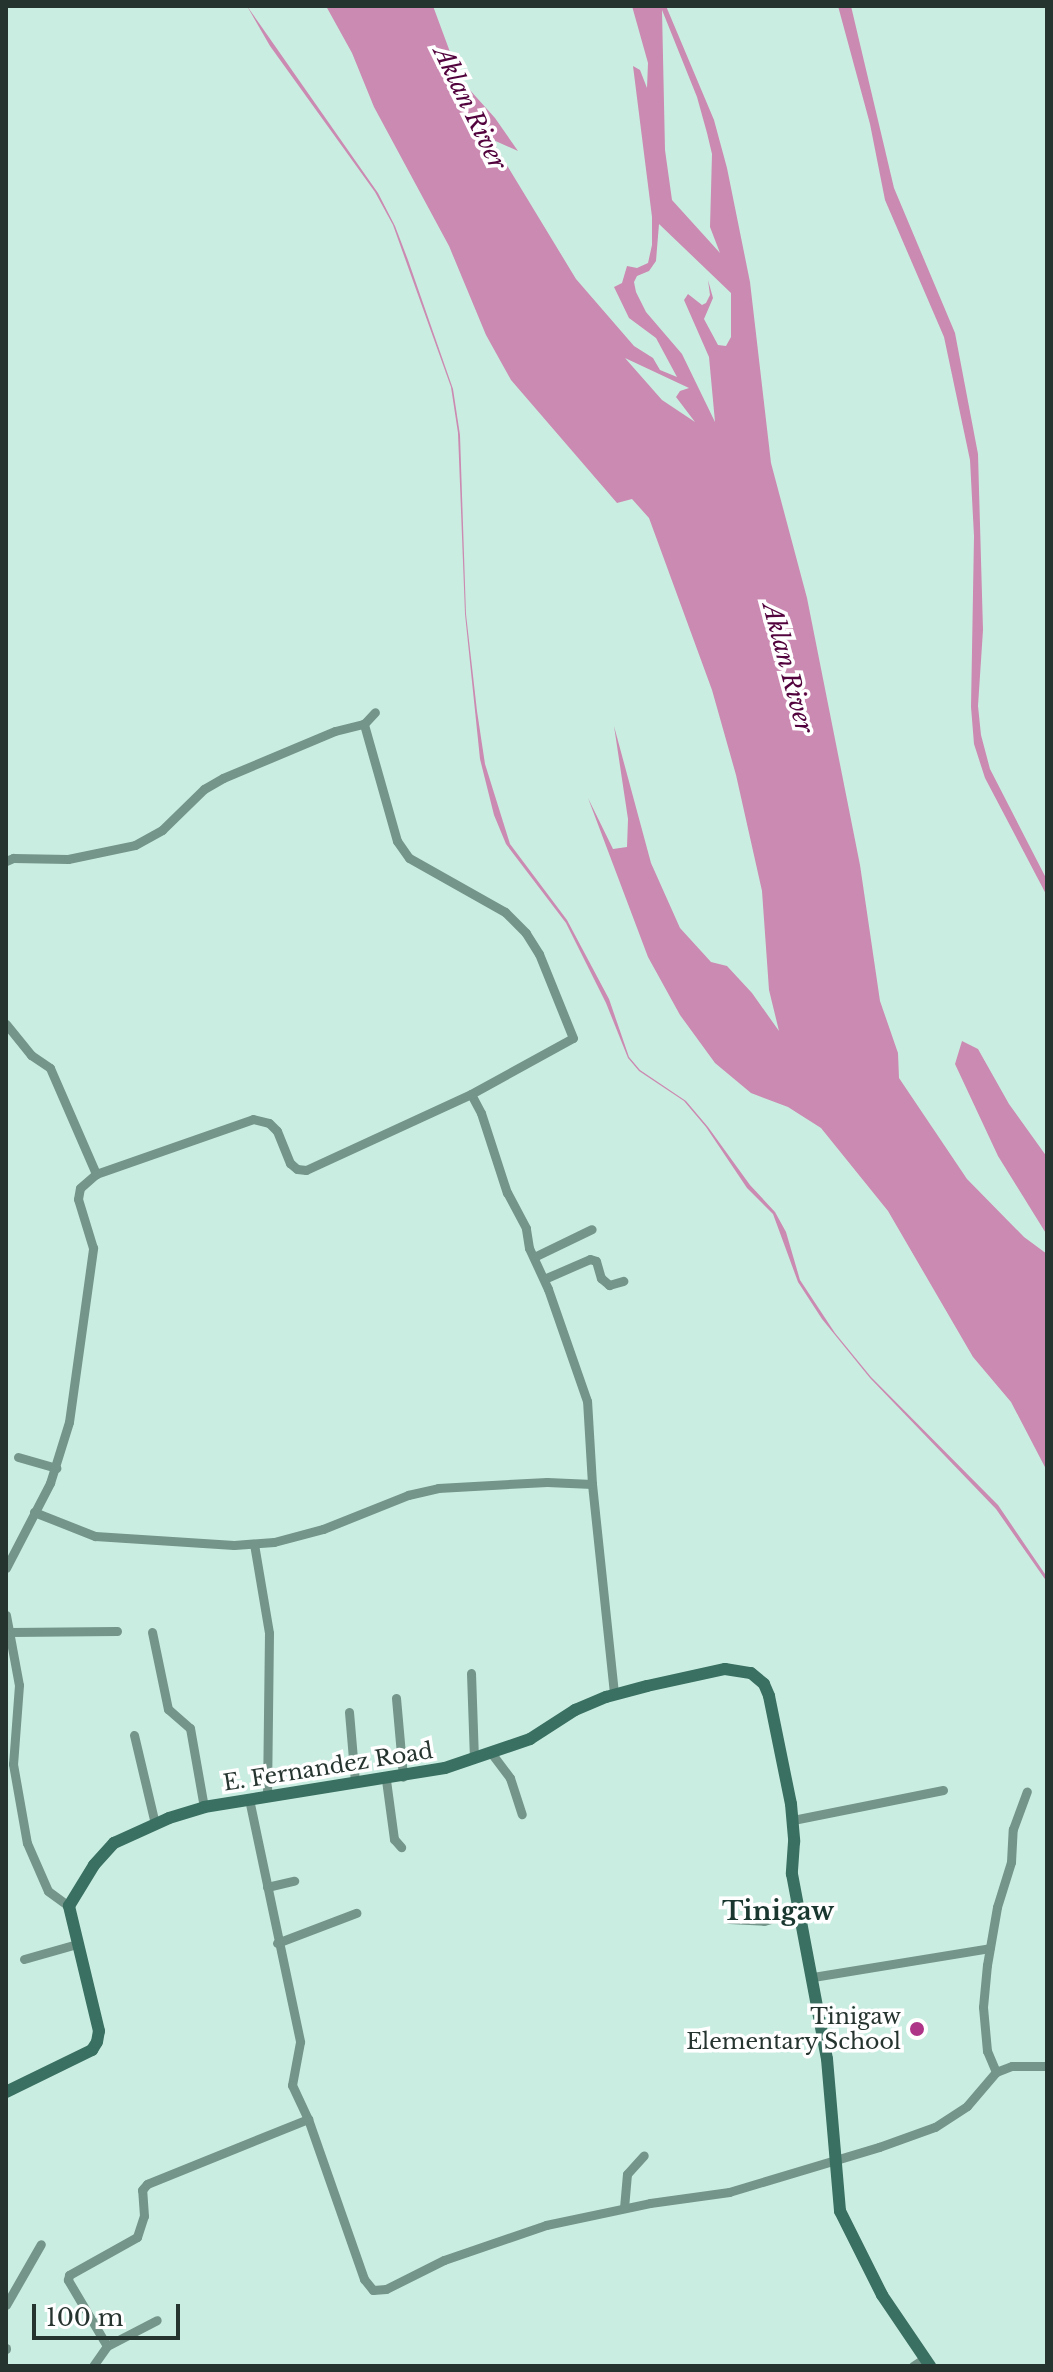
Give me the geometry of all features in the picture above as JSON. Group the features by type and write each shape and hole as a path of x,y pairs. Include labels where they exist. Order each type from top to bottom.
{"street":[{"path":"8,858 68,859 135,845 162,830 204,789 223,778 335,731 364,724 375,712"},
{"path":"6,1568 56,1468 69,1422 93,1248 78,1199 80,1188 96,1174 253,1119 269,1123 277,1131 290,1163 306,1170 471,1094 573,1038 539,954 526,933 505,912 409,858 397,841 364,724"},
{"path":"6,1024 31,1055 50,1068 96,1174"},
{"path":"471,1094 544,1279 587,1401 592,1484 614,1694"},
{"path":"534,1257 592,1229"},
{"path":"544,1279 590,1259 596,1261 601,1278 609,1285 623,1281"},
{"path":"18,1457 56,1468"},
{"path":"34,1512 95,1536 254,1544 323,1529 408,1495 438,1488 547,1482 592,1484"},
{"path":"254,1544 269,1633 267,1795"},
{"path":"6,1615 10,1632 8,1644 19,1685 9,1763 27,1843 39,1878 57,1901 69,1906 99,2031 92,2050 6,2092"},
{"path":"10,1632 117,1631"},
{"path":"152,1632 168,1709 190,1728 204,1807"},
{"name":"E. Fernandez Road","path":"69,1906 94,1865 114,1843 155,1824 204,1807 267,1795 386,1780 445,1768 530,1739 575,1710 614,1694 725,1669 751,1673 764,1684 769,1696 793,1820 792,1874 813,1977 838,2160 840,2211 882,2295 923,2363"},
{"path":"471,1673 474,1757"},
{"path":"396,1698 403,1777"},
{"path":"349,1712 355,1782"},
{"path":"134,1735 155,1824"},
{"path":"492,1754 510,1778 522,1814"},
{"path":"386,1780 394,1839 401,1847"},
{"path":"793,1820 943,1790"},
{"path":"996,2072 987,2051 983,2007 990,1948 1011,1862 1015,1821 1027,1791"},
{"path":"249,1799 300,2042 292,2085 308,2119 364,2279 373,2290 386,2289 444,2260 546,2225 624,2208 729,2192 838,2160 935,2127 967,2106 996,2072 1012,2066 1047,2066"},
{"path":"267,1887 294,1881"},
{"path":"729,1919 764,1921 798,1911"},
{"path":"277,1943 356,1913"},
{"path":"24,1959 77,1944"},
{"path":"813,1977 990,1948"},
{"path":"107,2346 69,2275 137,2237 144,2216 142,2190 147,2184 308,2119"},
{"path":"624,2208 627,2174 644,2155"},
{"path":"6,2305 41,2244"},
{"path":"93,2366 107,2346 157,2320"}],"water":[{"path":"247,6 378,193 395,226 453,389 460,435 466,614 477,711 485,764 510,844 567,920 609,999 629,1057 640,1070 686,1101 708,1127 750,1185 775,1212 786,1232 800,1280 835,1333 871,1377 998,1505 1047,1577 1047,1582 996,1509 870,1378 822,1319 798,1282 773,1214 747,1188 706,1127 684,1101 639,1071 628,1058 606,1003 566,923 506,844 494,815 480,759 465,614 458,433 451,387 393,225 375,192 270,46"},
{"name":"Aklan River","path":"326,6 433,6 460,79 495,118 518,151 491,139 576,279 634,346 653,358 660,370 677,377 656,338 629,318 614,287 622,283 627,266 637,268 648,263 652,245 652,217 633,66 640,70 647,88 648,63 632,6 666,6 714,120 727,168 750,282 771,463 807,598 860,865 880,1001 898,1053 899,1078 967,1179 1024,1237 1047,1254 1047,1471 1011,1402 973,1357 888,1211 821,1128 788,1107 751,1093 715,1063 680,1015 648,957 588,798 613,849 627,847 628,819 614,726 651,863 680,928 711,962 727,966 752,993 779,1031 769,990 762,891 736,775 712,690 649,518 632,499 617,503 511,380 486,335 449,246 374,107 352,53","holes":["662,10 697,97 707,133 712,154 710,227 720,253 672,200 665,150","659,224 731,293 731,337 726,346 718,345 704,319 713,298 708,280 710,295 706,303 702,305 688,294 684,300 709,357 715,422 682,354 646,312 636,292 634,282 637,276 649,271 656,261","625,358 689,388 680,391 676,397 695,422 662,400"]},
{"path":"838,6 851,6 894,188 955,333 978,454 983,630 978,706 981,735 990,769 1047,880 1047,896 985,778 974,744 971,707 974,536 970,460 944,337 885,200 870,124"},
{"path":"962,1041 978,1049 1009,1104 1047,1157 1047,1235 998,1156 955,1064"}],"place":[{"name":"Tinigaw Elementary School","path":"917,2029"}],"district":[{"name":"Tinigaw","path":"778,1912"}]}
